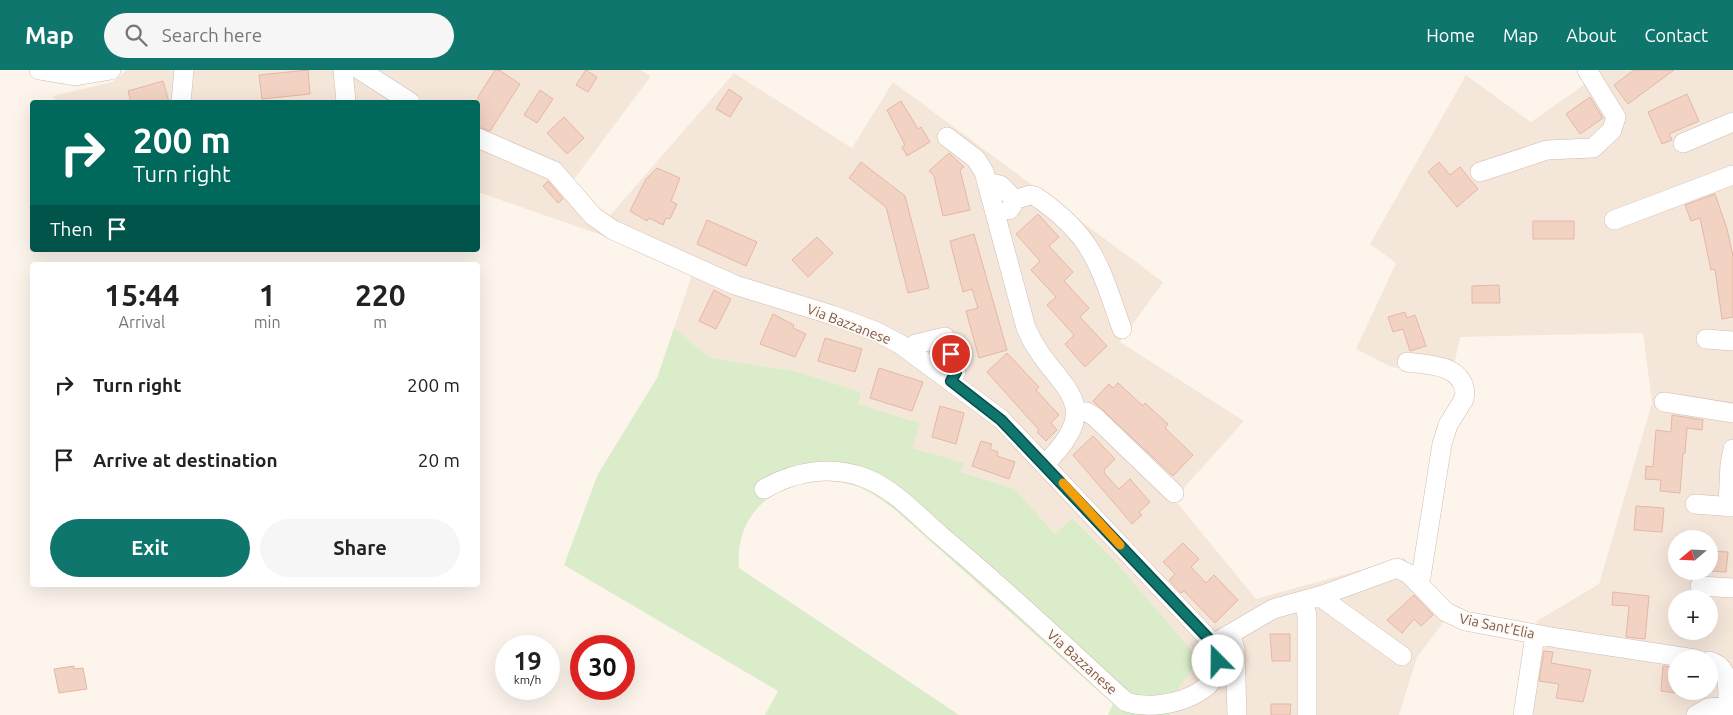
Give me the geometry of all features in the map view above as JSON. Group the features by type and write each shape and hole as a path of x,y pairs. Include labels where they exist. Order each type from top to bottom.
{"street":[{"path":"39,70 75,76 111,70"},
{"path":"181,100 184,70"},
{"path":"343,70 346,100"},
{"path":"360,70 407,100"},
{"path":"1480,172 1546,150 1583,150 1597,146 1612,130 1616,117 1587,70"},
{"path":"1683,143 1733,122"},
{"path":"947,137 976,159 984,172 1026,328 1037,351 1069,391 1075,411 1074,426 1070,436 1045,464"},
{"name":"Via Bazzanese","path":"480,139 554,171 595,218 613,230 735,285 848,321 887,336 909,350 993,412 1045,464 1213,644 1218,661 1216,673 1210,687 1201,698 1173,712 1156,714 1143,711 1126,702 975,564 879,485 846,472 818,470 789,477 764,489"},
{"path":"1614,220 1733,175"},
{"path":"988,189 993,185 1000,185 1014,200"},
{"path":"1014,200 1028,195 1035,196 1080,234 1098,261 1122,329"},
{"path":"997,221 1013,207 1014,200"},
{"path":"909,350 916,344 945,337 956,372 951,381"},
{"path":"1706,338 1733,341"},
{"path":"1407,362 1451,370 1460,379 1465,392 1444,437 1421,577 1417,582"},
{"path":"1664,402 1733,412"},
{"path":"1075,411 1087,412 1095,417 1174,493"},
{"path":"1695,504 1731,507 1730,464 1733,449"},
{"name":"Via Sant'Elia","path":"1213,644 1269,611 1323,595 1395,568 1404,570 1440,608 1451,616 1479,625 1668,655"},
{"path":"1700,586 1733,588"},
{"path":"1323,595 1326,601 1402,656"},
{"path":"1304,600 1307,613 1306,715"},
{"path":"1230,635 1235,651 1237,715"},
{"path":"1523,715 1535,635"},
{"path":"1696,715 1708,708 1728,711 1726,673 1718,665"}],"shaded area":[{"path":"127,70 640,70 651,76 572,182 606,220 734,73 852,148 893,82 1163,282 1120,342 1244,421 1174,499 1256,599 1404,558 1452,611 1417,657 1399,715 1170,715 1169,702 1199,659 1116,562 1074,518 1055,534 1015,489 961,472 963,463 913,448 920,423 858,404 861,392 795,371 710,358 674,328 693,272 624,243 480,193 480,100 55,100 53,96 112,82"},
{"path":"1581,70 1733,70 1733,715 1516,715 1537,621 1599,584 1652,403 1643,333 1460,337 1452,375 1391,367 1356,349 1396,263 1370,244 1466,75 1531,122 1588,82"}],"green space":[{"path":"674,328 710,358 795,371 861,392 858,404 920,423 913,448 964,463 961,472 1015,489 1055,534 1073,518 1116,562 1199,659 1169,702 1170,715 1108,715 1113,704 893,508 869,492 853,485 831,481 810,482 790,487 772,496 757,509 746,525 740,545 739,568 959,715 765,715 778,691 564,565 598,474 657,378"}],"building":[{"path":"308,70 310,94 262,99 259,75"},
{"path":"495,70 499,70 520,84 490,131 480,128 480,100 478,100"},
{"path":"586,70 597,77 588,92 576,85"},
{"path":"1634,70 1674,70 1628,104 1614,85"},
{"path":"163,81 168,100 130,100 128,91"},
{"path":"729,89 742,98 730,117 716,109"},
{"path":"540,90 553,99 537,123 524,115"},
{"path":"1687,94 1699,121 1669,134 1672,140 1662,144 1648,112"},
{"path":"1590,97 1603,118 1580,134 1566,114"},
{"path":"901,101 918,129 921,127 930,142 907,156 902,147 905,145 887,110"},
{"path":"564,117 584,138 567,154 547,133"},
{"path":"949,153 964,167 960,170 970,210 943,216 934,176 929,171"},
{"path":"861,162 905,196 929,288 908,293 886,207 849,178"},
{"path":"1439,162 1450,175 1460,167 1478,189 1457,207 1428,172"},
{"path":"657,168 680,178 671,201 677,204 670,219 666,218 663,225 649,218 647,221 630,211 646,179"},
{"path":"548,181 563,199 558,203 543,186"},
{"path":"1715,194 1727,229 1733,256 1733,317 1722,319 1715,269 1711,270 1700,218 1691,221 1685,205"},
{"path":"1038,214 1059,237 1049,246 1073,272 1064,281 1089,308 1080,317 1107,346 1085,367 1065,344 1074,335 1047,305 1056,297 1031,270 1040,261 1016,234"},
{"path":"707,220 757,242 746,266 697,244"},
{"path":"1533,221 1574,221 1574,239 1533,239"},
{"path":"974,234 1007,350 979,358 966,311 978,308 972,289 963,292 950,241"},
{"path":"817,237 833,253 808,277 792,260"},
{"path":"1499,285 1500,303 1472,303 1472,286"},
{"path":"714,290 731,299 716,329 699,321"},
{"path":"1405,312 1407,318 1415,315 1426,346 1410,351 1403,329 1393,332 1388,317"},
{"path":"773,314 794,325 793,328 806,334 795,357 760,344"},
{"path":"825,338 862,349 855,372 818,361"},
{"path":"1007,353 1039,387 1036,390 1059,415 1051,423 1057,430 1046,441 1037,432 1039,430 987,372"},
{"path":"879,368 923,382 912,411 870,398"},
{"path":"1118,383 1143,406 1145,403 1168,424 1165,428 1193,455 1173,476 1093,401 1109,384 1113,388"},
{"path":"940,406 964,413 956,444 932,437"},
{"path":"1672,415 1703,420 1702,430 1687,428 1680,493 1660,491 1661,480 1645,479 1646,466 1653,467 1656,430 1671,432"},
{"path":"1093,436 1115,459 1104,470 1105,474 1119,489 1130,479 1150,502 1139,512 1142,515 1132,524 1073,455"},
{"path":"981,441 992,444 990,449 998,452 997,456 1015,462 1009,479 972,466"},
{"path":"1636,506 1664,508 1662,532 1634,530"},
{"path":"1183,543 1199,559 1191,567 1206,583 1214,575 1238,600 1215,623 1184,591 1181,593 1169,580 1175,574 1163,562"},
{"path":"1718,551 1728,552 1726,572 1718,572"},
{"path":"1613,592 1649,596 1645,639 1626,637 1629,606 1612,605"},
{"path":"1414,595 1433,615 1421,626 1414,619 1402,633 1387,620"},
{"path":"1270,634 1290,634 1290,661 1272,661"},
{"path":"1544,651 1553,652 1551,663 1591,670 1583,702 1556,698 1559,684 1539,681"},
{"path":"74,666 74,669 83,668 87,689 59,693 54,669"},
{"path":"1663,666 1668,667 1668,692 1661,691"},
{"path":"1271,704 1291,704 1290,715 1271,715"}],"slow traffic":[{"path":"1063,483 1120,545"}],"route":[{"path":"951,354 956,372 951,381 993,412 1045,464 1208,638 1213,644 1218,661"}]}
